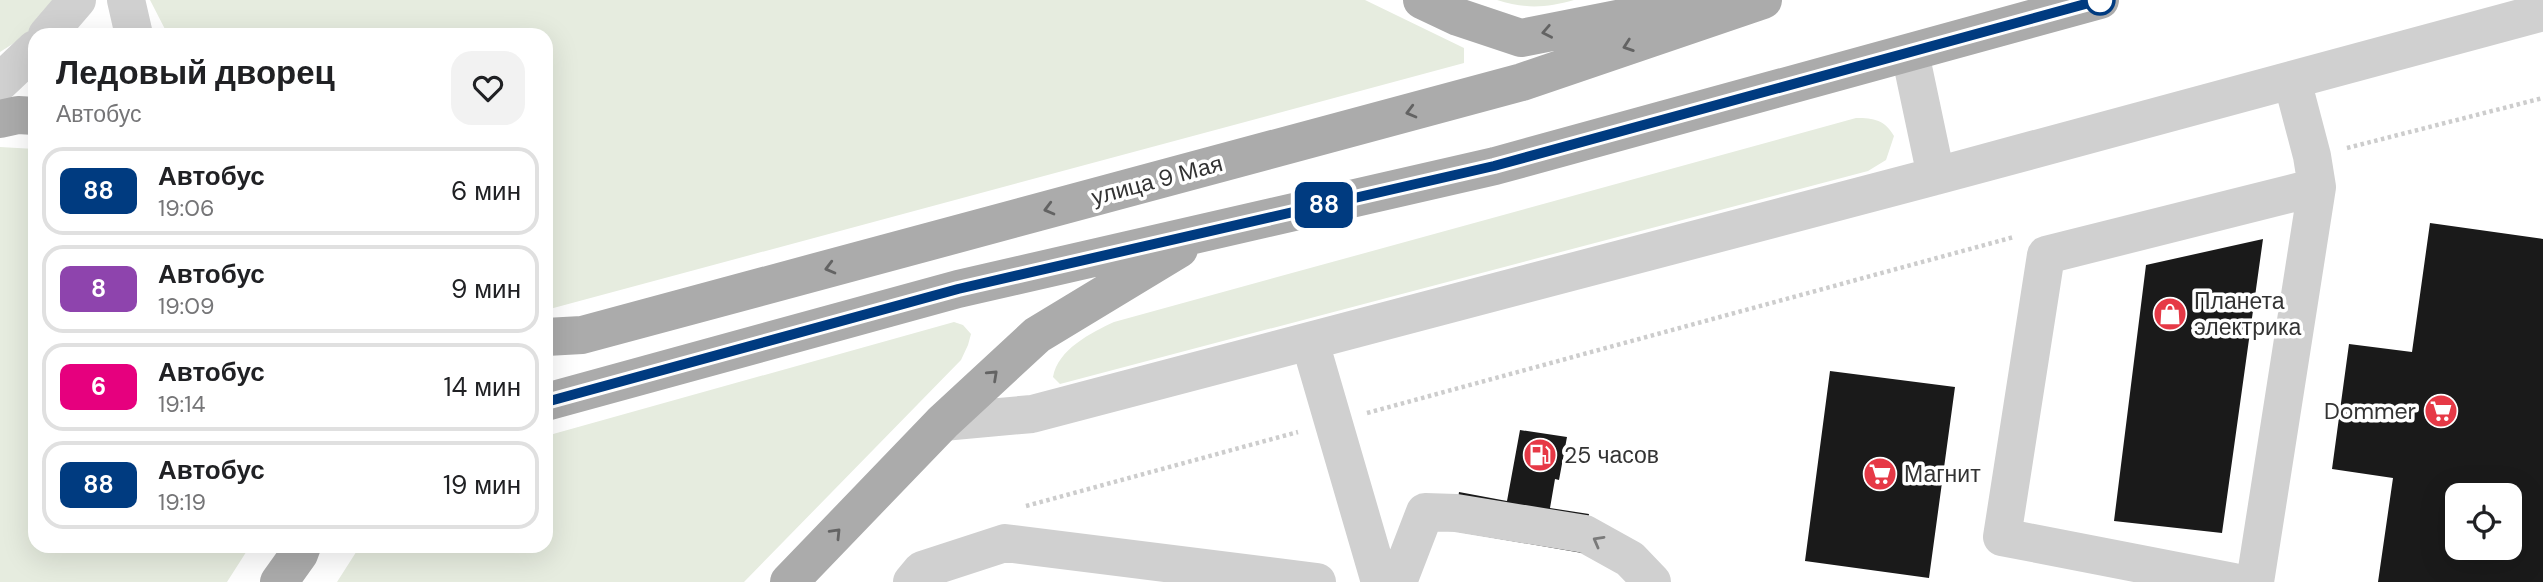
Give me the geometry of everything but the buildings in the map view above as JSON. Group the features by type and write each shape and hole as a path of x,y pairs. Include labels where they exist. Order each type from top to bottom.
{"main road":[{"path":"1422,0 1458,18 1521,38 1710,0"},
{"name":"улица 9 Мая","path":"553,337 582,335 1522,82 1763,0"},
{"path":"553,400 958,289 1494,166 2100,0"},
{"path":"0,119 28,116"},
{"path":"789,582 943,422 1037,335 1206,232"}],"street":[{"path":"53,28 77,0"},
{"path":"126,0 132,28"},
{"path":"943,422 1032,414 1936,176 2543,12"},
{"path":"1910,53 1936,176"},
{"path":"0,82 28,56"},
{"path":"2255,582 2314,172 2292,80"},
{"path":"2233,582 2003,537 2046,255 2314,172"},
{"path":"1310,342 1380,582"},
{"path":"1398,582 1425,512 1456,513 1586,534 1630,559 1652,582"},
{"path":"923,578 1005,543 1242,578 1317,582"}],"path":[{"path":"2314,172 2543,98"},
{"path":"1021,508 2017,237"}],"shaded area":[{"path":"0,0 59,0 32,28 28,28 22,38 0,52"},
{"path":"150,0 1365,0 1464,48 1464,63 553,308 553,28 164,28"},
{"path":"1497,0 1574,0 1536,6"},
{"path":"1856,118 1878,121 1887,126 1894,136 1886,160 1868,171 1060,384 1053,377 1061,358 1068,350 1114,322"},
{"path":"0,147 28,149 28,553 246,553 227,582 0,582"},
{"path":"954,322 963,325 971,334 961,360 744,582 337,582 356,553 553,553 553,434"}],"bus line":[{"name":"88","path":"553,400 958,289 1494,166 2100,0"}],"place":[{"name":"Планета электрика","path":"2170,314"},
{"name":"Dommer","path":"2441,411"},
{"name":"25 часов","path":"1540,455"},
{"name":"Магнит","path":"1880,474"}]}
